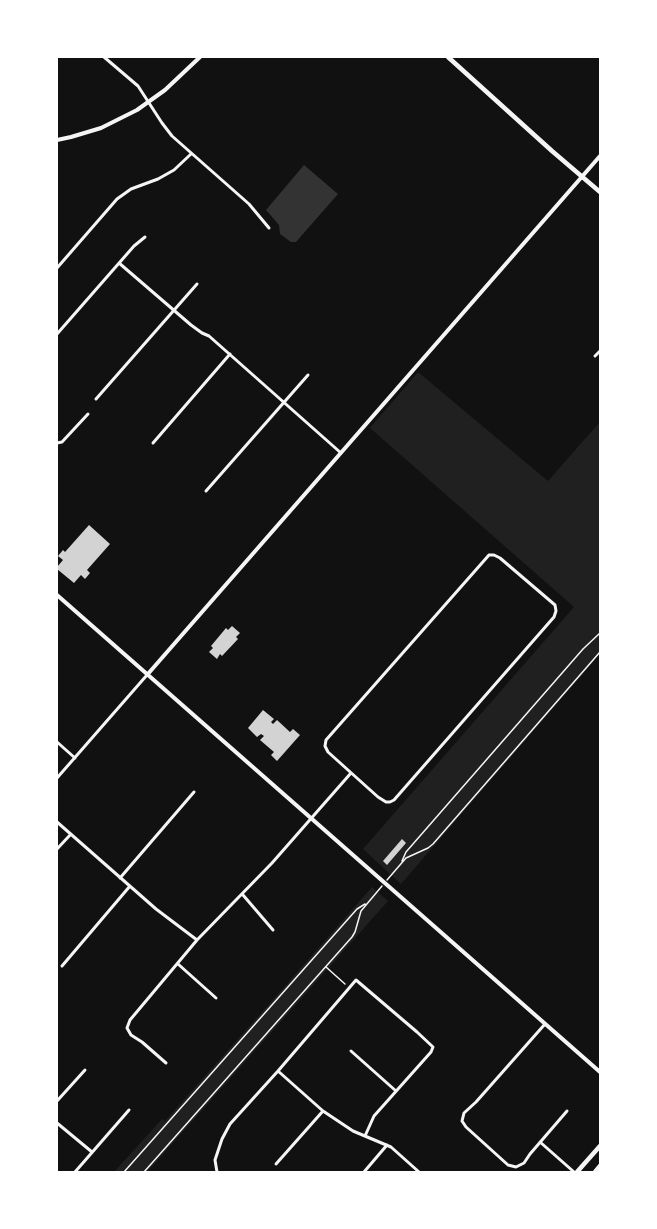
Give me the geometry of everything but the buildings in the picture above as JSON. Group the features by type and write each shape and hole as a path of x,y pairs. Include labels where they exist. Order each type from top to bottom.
{"main road":[{"path":"448,57 600,192"},
{"path":"575,1172 600,1146"},
{"path":"595,1172 600,1166"}],"street":[{"path":"104,57 138,86 172,136 249,204 269,228"},
{"path":"57,140 101,128 149,103 200,57"},
{"path":"57,268 117,199 131,189 168,174 191,153"},
{"path":"57,778 600,156"},
{"path":"57,334 145,237"},
{"path":"119,263 173,310 209,336 341,453"},
{"path":"96,399 197,284"},
{"path":"596,356 600,351"},
{"path":"153,443 230,354"},
{"path":"207,490 308,375"},
{"path":"57,444 62,442 88,414"},
{"path":"489,555 501,558 555,605 554,617 394,800 390,802 382,800 351,773 328,752 325,746 326,740 489,555"},
{"path":"57,595 600,1072"},
{"path":"57,742 75,758"},
{"path":"166,1063 131,1035 127,1028 130,1020 197,940 243,895 351,773"},
{"path":"120,878 194,792"},
{"path":"57,822 165,916 197,940"},
{"path":"57,849 70,834"},
{"path":"62,966 130,886"},
{"path":"243,895 273,930"},
{"path":"178,964 216,998"},
{"path":"217,1172 215,1160 230,1124 356,980 433,1047 375,1116 365,1136"},
{"path":"545,1024 464,1113 462,1121 508,1165 516,1167 524,1163 567,1111"},
{"path":"351,1051 396,1091"},
{"path":"57,1101 85,1070"},
{"path":"278,1071 323,1111 353,1131 387,1145 419,1172"},
{"path":"75,1172 129,1110"},
{"path":"276,1164 323,1111"},
{"path":"57,1123 92,1152"},
{"path":"540,1142 575,1172"},
{"path":"364,1172 387,1145"}],"path":[{"path":"600,633 575,658 406,852 400,864 406,858 433,844 600,652"},
{"path":"124,1172 357,909 366,904 361,911 352,938 144,1172"},
{"path":"326,967 350,988"}],"shaded area":[{"path":"304,165 338,194 296,242 291,242 280,234 279,225 266,210"},
{"path":"418,372 548,481 598,424 600,426 600,654 401,884 363,849 574,607 370,428"},
{"path":"372,887 388,901 147,1172 114,1172 162,1119 165,1121"}]}
